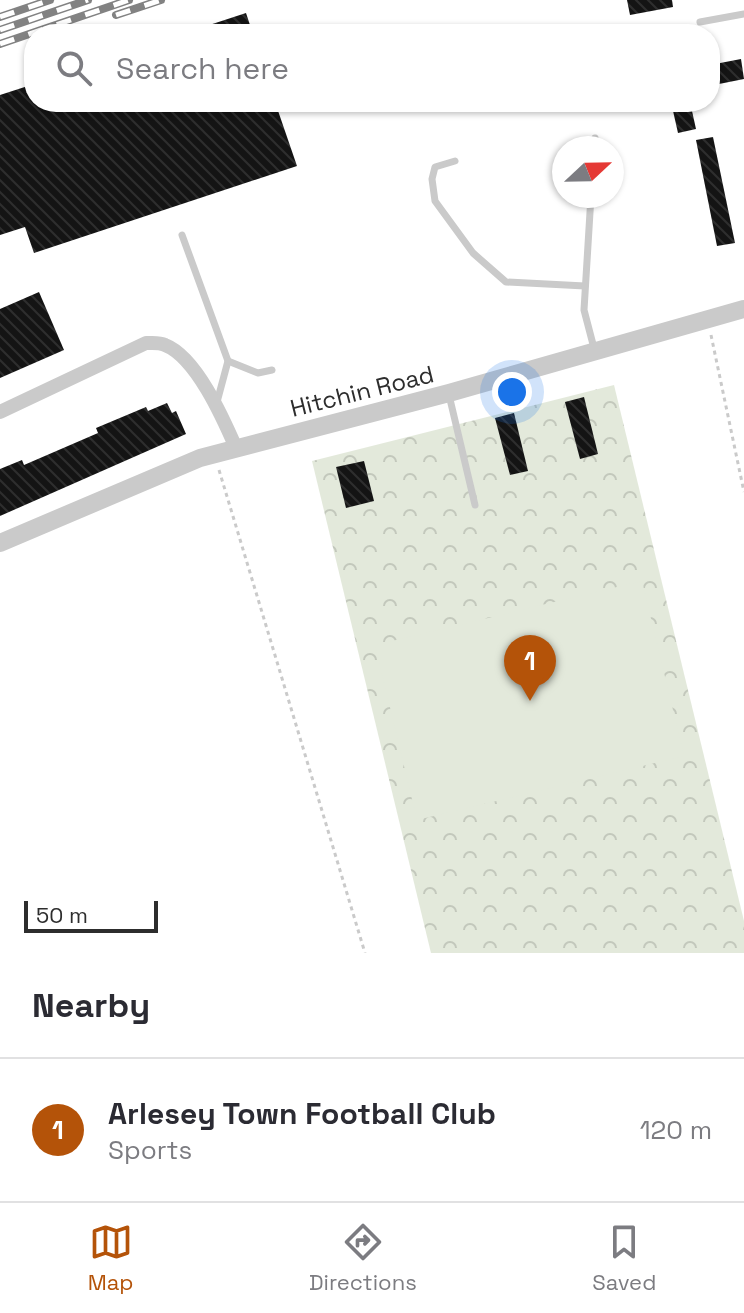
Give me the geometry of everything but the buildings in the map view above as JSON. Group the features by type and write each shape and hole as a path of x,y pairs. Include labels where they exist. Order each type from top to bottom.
{"street":[{"name":"Hitchin Road","path":"0,543 214,454 449,393 744,309"},
{"path":"0,412 146,343 162,343 178,352 217,402 236,448"}],"lane":[{"path":"700,22 744,14"},
{"path":"455,161 435,167 432,179 435,201 473,253 506,282 585,286"},
{"path":"590,208 584,310 595,352"},
{"path":"182,235 228,361 217,402"},
{"path":"228,361 258,373 272,370"},
{"path":"449,393 475,505"}],"path":[{"path":"707,320 744,492"},
{"path":"214,454 365,953"}],"green space":[{"path":"614,385 744,921 744,953 431,953 312,461"},
{"path":"642,581 684,756 417,820 375,645"}],"railway":[{"path":"0,17 50,0"},
{"path":"0,30 88,0"},
{"path":"59,24 129,0"},
{"path":"116,15 161,0"},
{"path":"0,44 24,36"}],"place":[{"name":"Arlesey Town Football Club","path":"530,701"}]}
